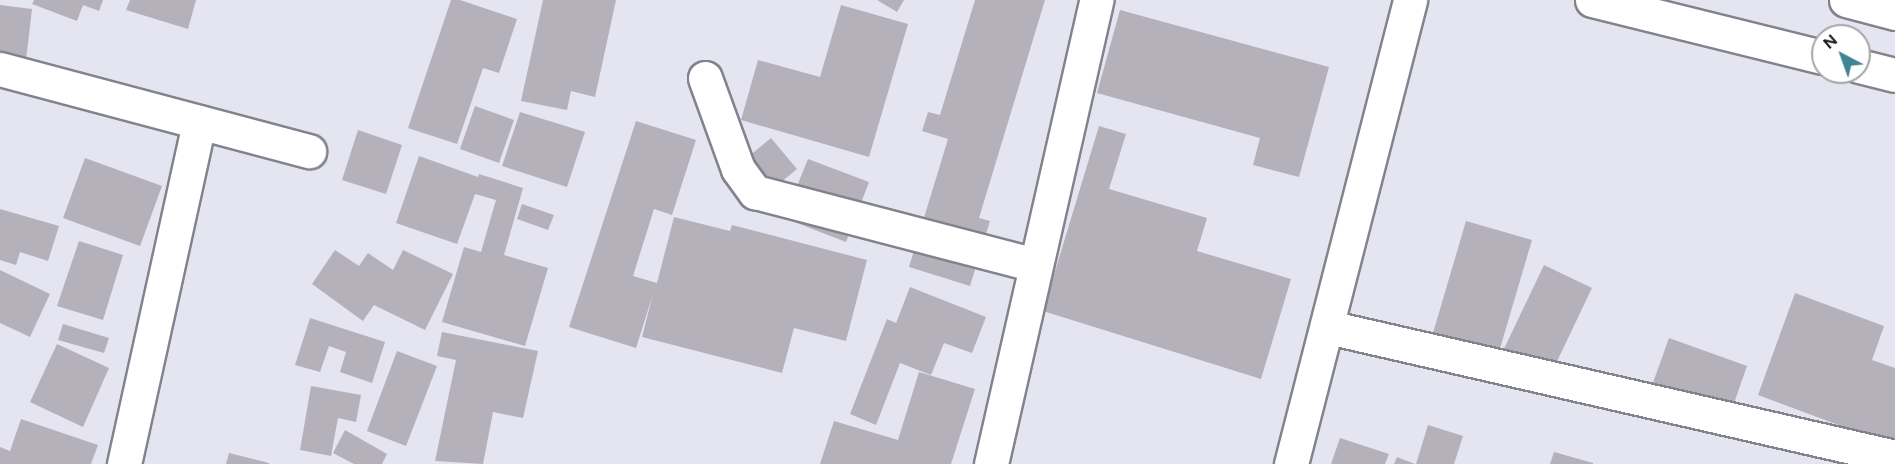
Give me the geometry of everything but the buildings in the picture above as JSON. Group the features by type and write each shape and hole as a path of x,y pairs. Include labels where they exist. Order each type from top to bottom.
{"street":[{"path":"991,464 1096,0"},
{"path":"1291,464 1328,327 1410,0"},
{"path":"1592,0 1811,54"},
{"path":"1846,0 1895,13"},
{"path":"0,69 309,151"},
{"path":"1871,69 1895,75"},
{"path":"705,78 738,169 755,192 1036,265"},
{"path":"124,464 199,122"},
{"path":"1328,327 1895,457"}]}
